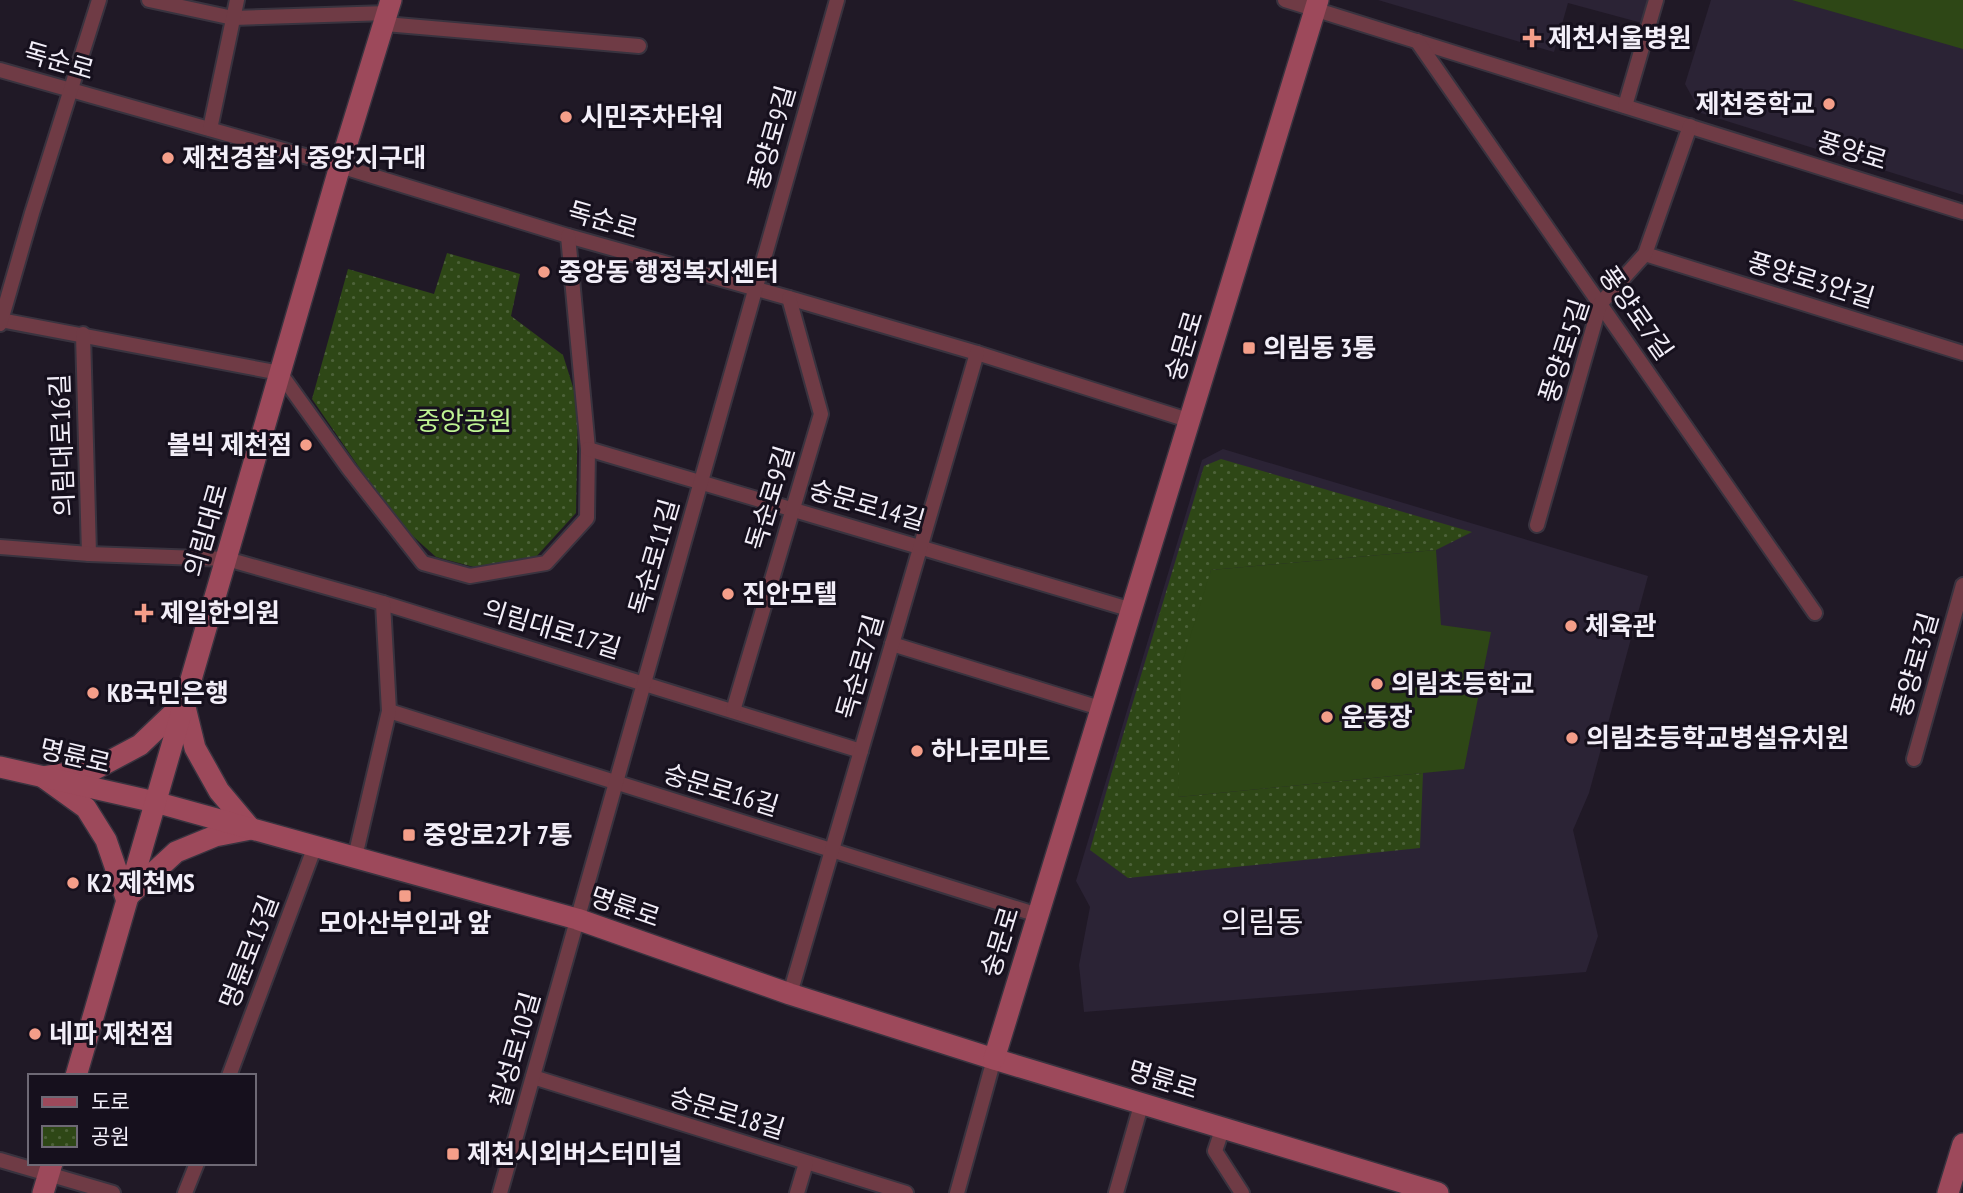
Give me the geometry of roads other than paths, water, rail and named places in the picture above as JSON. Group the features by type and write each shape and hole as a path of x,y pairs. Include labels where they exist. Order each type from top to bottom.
{"street":[{"path":"99,0 0,321 83,334 280,373 348,469 423,563 470,576 546,563 587,518 588,449 568,236"},
{"path":"149,0 233,18 388,12 639,46"},
{"path":"209,129 237,0"},
{"name":"풍양로9길","path":"755,290 837,0"},
{"name":"풍양로","path":"1285,0 1317,5 1417,41 1963,212"},
{"path":"1625,106 1656,0"},
{"name":"숭문로","path":"957,1193 994,1059 1317,5"},
{"name":"의림대로","path":"77,1074 340,166 388,12"},
{"name":"풍양로7길","path":"1417,41 1815,613"},
{"name":"독순로","path":"0,69 789,298 1191,421"},
{"name":"풍양로5길","path":"1537,525 1600,304 1645,254 1690,126"},
{"name":"풍양로3안길","path":"1645,254 1963,353"},
{"name":"독순로11길","path":"577,919 755,290"},
{"name":"독순로9길","path":"733,711 821,414 789,298"},
{"name":"의림대로16길","path":"83,334 89,554"},
{"name":"독순로7길","path":"790,994 977,354"},
{"name":"숭문로14길","path":"588,449 1132,610"},
{"name":"의림대로17길","path":"0,547 89,554 227,559 383,603 861,751"},
{"name":"풍양로3길","path":"1914,759 1963,585"},
{"path":"355,857 389,711 383,603"},
{"path":"892,644 1103,709"},
{"path":"184,703 195,748 219,791 251,829 215,836 176,852 126,898 106,840 86,808 43,777 94,769 140,745 184,703"},
{"name":"숭문로16길","path":"389,711 1038,915"},
{"name":"명륜로","path":"0,767 155,803 577,919 790,994 994,1059 1438,1193"},
{"name":"명륜로13길","path":"230,1074 315,846"},
{"name":"칠성로10길","path":"500,1193 577,919"},
{"name":"숭문로18길","path":"533,1077 906,1193"},
{"path":"1115,1193 1142,1102"},
{"name":"명륜로","path":"1223,1127 1215,1151 1242,1193"},
{"path":"1948,1193 1963,1144"},
{"path":"0,1160 48,1177 113,1193"},
{"path":"797,1193 806,1163"},
{"path":"185,1193 196,1165"}],"place":[{"name":"제천서울병원","path":"1532,38"},
{"name":"제천중학교","path":"1829,104"},
{"name":"시민주차타워","path":"566,117"},
{"name":"제천경찰서 중앙지구대","path":"168,158"},
{"name":"중앙동 행정복지센터","path":"544,272"},
{"name":"의림동 3통","path":"1249,348"},
{"name":"볼빅 제천점","path":"306,445"},
{"name":"진안모텔","path":"728,594"},
{"name":"제일한의원","path":"144,613"},
{"name":"체육관","path":"1571,626"},
{"name":"의림초등학교","path":"1377,684"},
{"name":"KB국민은행","path":"93,693"},
{"name":"운동장","path":"1327,717"},
{"name":"의림초등학교병설유치원","path":"1572,738"},
{"name":"하나로마트","path":"917,751"},
{"name":"중앙로2가 7통","path":"409,835"},
{"name":"K2 제천MS","path":"73,883"},
{"name":"모아산부인과 앞","path":"405,896"},
{"name":"네파 제천점","path":"35,1034"},
{"name":"제천시외버스터미널","path":"453,1154"}],"district":[{"name":"의림동","path":"1262,923"}],"park label":[{"name":"중앙공원","path":"464,421"}]}
